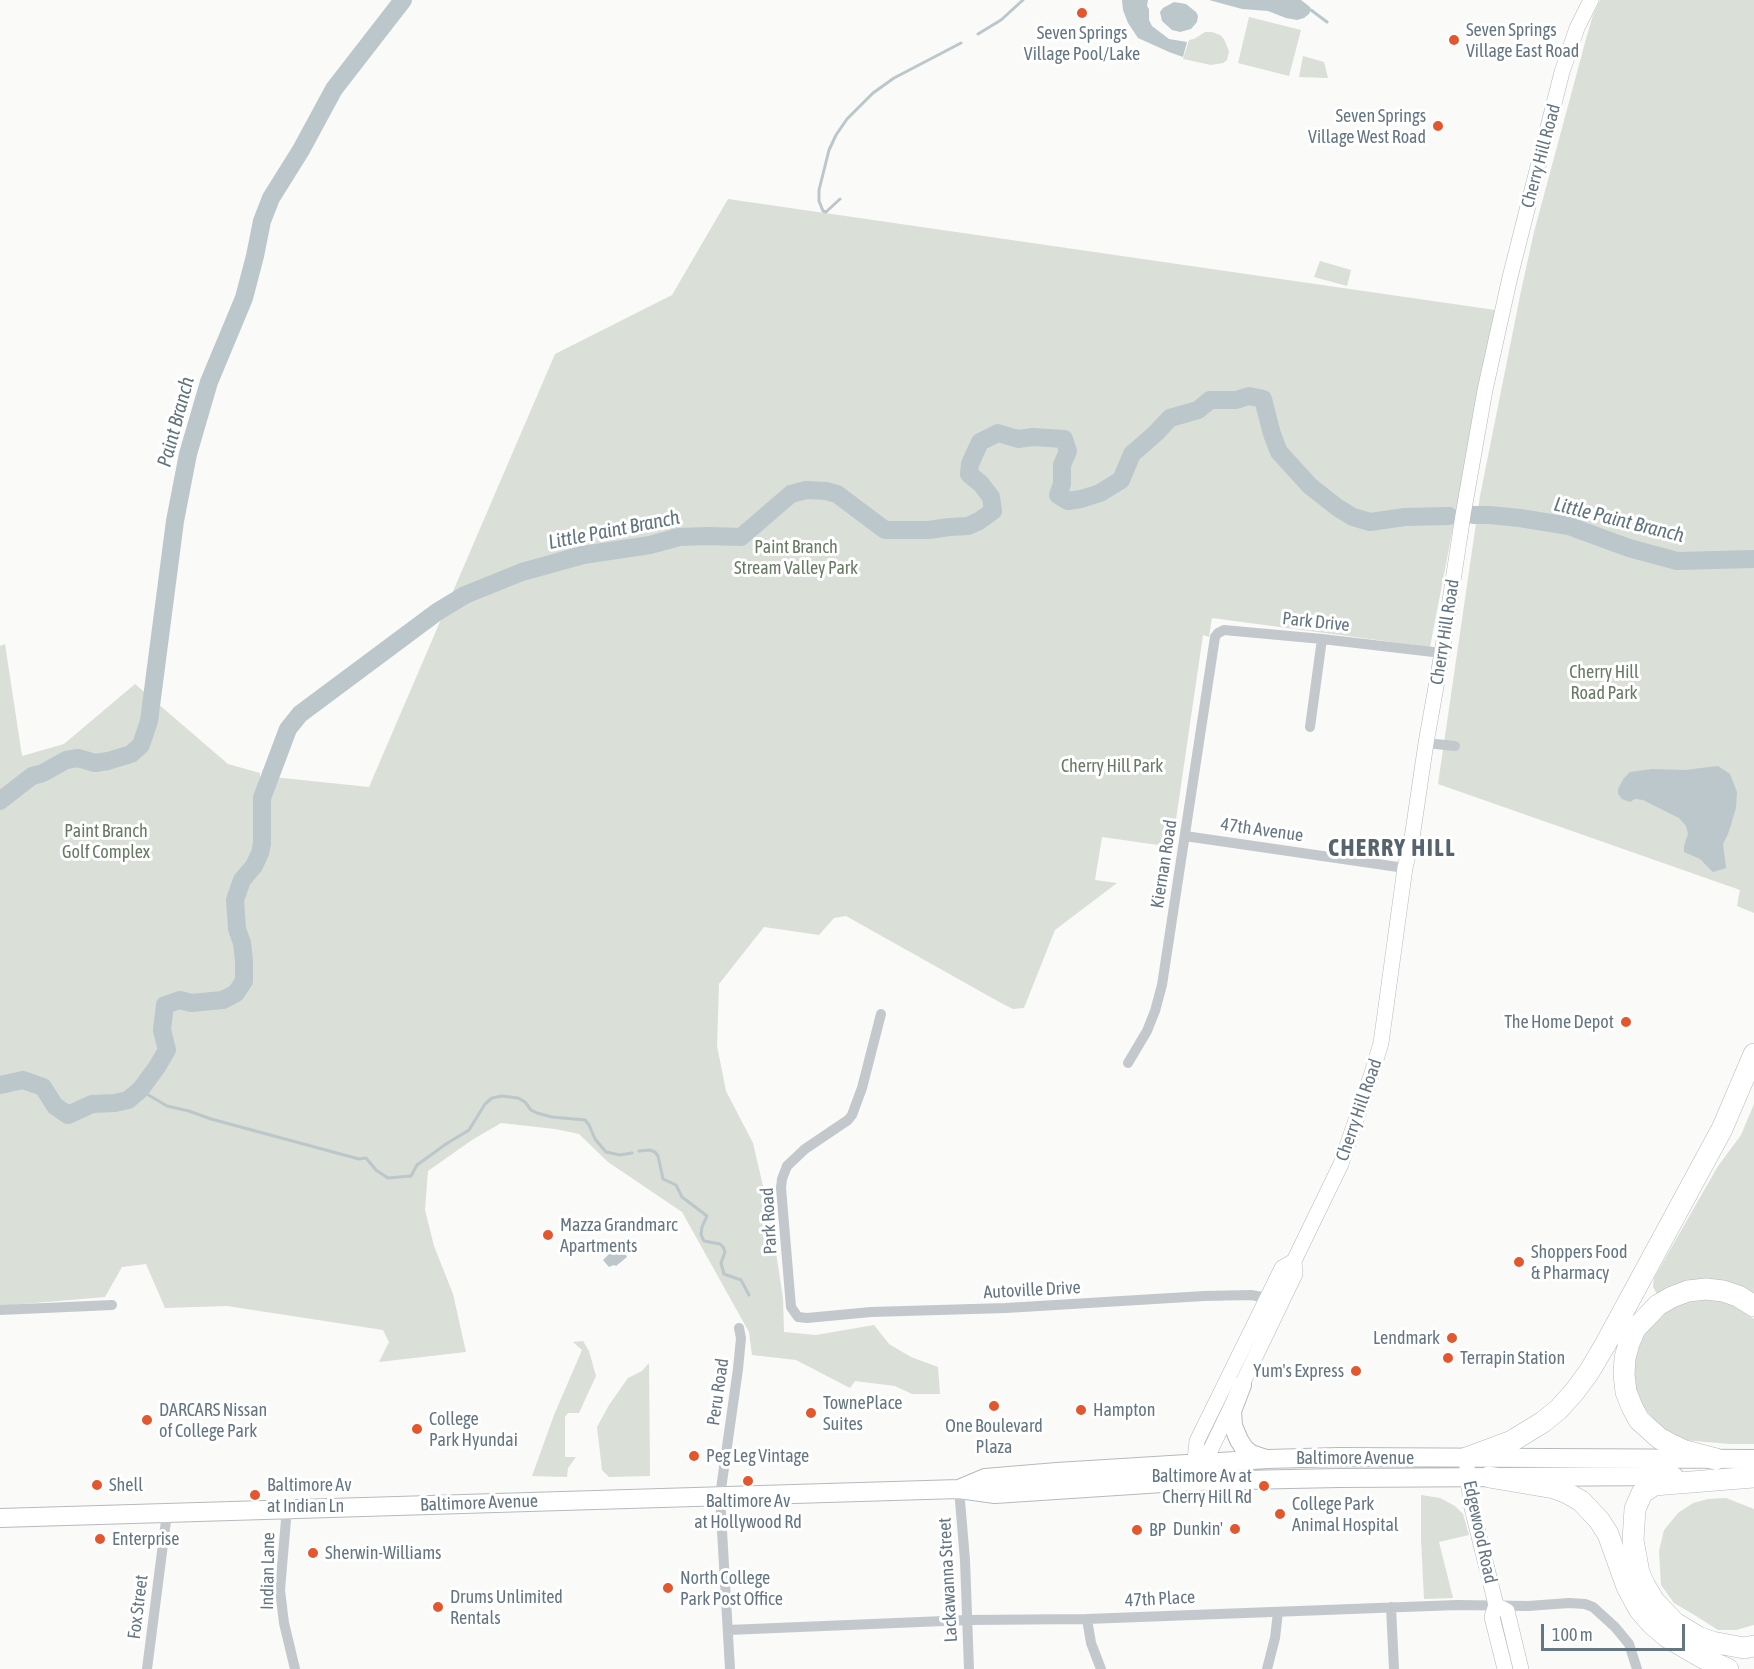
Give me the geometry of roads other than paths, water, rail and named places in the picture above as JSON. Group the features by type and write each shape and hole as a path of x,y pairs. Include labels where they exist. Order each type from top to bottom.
{"highway":[{"path":"1467,1467 1543,1422 1564,1403 1589,1372 1722,1129 1754,1054"},
{"path":"1716,1459 1685,1451 1648,1430 1639,1420 1626,1392 1625,1358 1635,1329 1658,1305 1672,1297 1688,1291 1706,1289 1738,1296 1754,1306"},
{"path":"1754,1476 1654,1485 1642,1493 1635,1509 1633,1540 1639,1573 1645,1586 1654,1601 1675,1623 1698,1637 1712,1642 1727,1646 1754,1646"},
{"path":"1490,1477 1554,1488 1581,1502 1599,1520 1608,1534 1627,1587 1646,1617 1683,1647 1728,1669"}],"main road":[{"name":"Cherry Hill Road","path":"1194,1472 1210,1451 1295,1274 1294,1261 1341,1164 1381,1043 1405,868 1412,838 1461,525 1485,390 1510,277 1562,72 1577,28 1591,0"},
{"name":"Cherry Hill Road","path":"1194,1472 1197,1441 1282,1268 1294,1261"},
{"path":"1242,1385 1232,1411 1233,1426 1244,1448 1251,1454 1268,1459"},
{"name":"Baltimore Avenue","path":"1194,1472 1268,1459 1339,1457 1467,1467 1490,1477 1754,1476"},
{"name":"Baltimore Avenue","path":"0,1518 959,1489 985,1478 1058,1472 1467,1467 1754,1459"},
{"name":"Edgewood Road","path":"1467,1467 1471,1504 1496,1605 1492,1617 1505,1669"},
{"name":"Edgewood Road","path":"1496,1605 1507,1611 1521,1669"}],"street":[{"name":"Park Drive","path":"1210,663 1215,637 1224,630 1442,653"},
{"path":"1310,727 1322,639"},
{"name":"Kiernan Road","path":"1128,1063 1147,1031 1162,985 1210,663"},
{"path":"1426,743 1455,746"},
{"name":"47th Avenue","path":"1185,836 1405,868"},
{"name":"Park Road","path":"798,1317 791,1307 782,1179 787,1166 852,1115 862,1088 881,1014"},
{"name":"Autoville Drive","path":"798,1317 1251,1294 1268,1298"},
{"path":"0,1310 112,1305"},
{"name":"Peru Road","path":"730,1669 720,1496 738,1369 741,1338 739,1328"},
{"name":"Lackawanna Street","path":"959,1489 969,1669"},
{"name":"Indian Lane","path":"287,1508 280,1590 284,1623 295,1669"},
{"name":"Fox Street","path":"147,1669 167,1513"},
{"name":"47th Place","path":"728,1630 1391,1607 1585,1604 1593,1607 1615,1627 1629,1644 1637,1669"},
{"path":"1391,1607 1394,1669"},
{"path":"1267,1669 1275,1638 1278,1612"},
{"path":"1087,1619 1091,1643 1101,1669"}],"waterway":[{"name":"Paint Branch","path":"0,801 32,776 43,773 66,760 78,758 95,763 108,761 131,754 141,745 149,721 175,521 188,454 209,382 244,298 262,221 271,198 301,150 334,89 403,0"},
{"path":"978,34 1001,20 1023,0"},
{"path":"1311,10 1327,22"},
{"path":"840,199 826,212 823,211 819,201 819,190 829,150 847,119 873,93 894,78 961,43"},
{"name":"Little Paint Branch","path":"0,1085 23,1080 43,1087 55,1106 68,1115 92,1104 128,1100 140,1090 167,1050 162,1030 165,1005 180,1000 191,1003 223,1000 236,993 244,981 244,961 242,943 237,929 235,900 242,880 254,866 260,853 262,798 288,729 300,714 437,612 465,595 522,572 583,555 650,545 679,537 741,537 791,494 806,490 837,494 885,530 928,530 968,526 993,511 991,497 969,474 970,464 980,442 998,433 1018,439 1033,437 1064,439 1068,451 1062,465 1062,484 1058,495 1068,501 1081,499 1100,493 1121,480 1132,454 1170,418 1198,410 1210,400 1236,400 1249,396 1263,399 1279,452 1310,486 1338,508 1353,517 1370,522 1405,517 1449,516"},
{"name":"Little Paint Branch","path":"1473,515 1520,518 1569,526 1629,548 1677,561 1754,559"},
{"path":"140,1090 167,1106 359,1159 366,1158 376,1170 388,1178 411,1176 417,1165 469,1130 485,1104 492,1098 502,1096 518,1098 537,1113 585,1120 595,1139 606,1152 620,1155 632,1153"},
{"path":"639,1151 655,1152 663,1179 676,1185 682,1197 707,1216 701,1235 704,1241 720,1244 723,1247 725,1252 721,1263 724,1274 741,1280 749,1295"}],"place":[{"name":"Seven Springs Village Pool/Lake","path":"1082,13"},
{"name":"Seven Springs Village East Road","path":"1454,40"},
{"name":"Seven Springs Village West Road","path":"1438,126"},
{"name":"The Home Depot","path":"1626,1022"},
{"name":"Mazza Grandmarc Apartments","path":"548,1235"},
{"name":"Shoppers Food & Pharmacy","path":"1519,1262"},
{"name":"Lendmark","path":"1452,1338"},
{"name":"Terrapin Station","path":"1448,1358"},
{"name":"Yum's Express","path":"1356,1371"},
{"name":"One Boulevard Plaza","path":"994,1406"},
{"name":"Hampton","path":"1081,1410"},
{"name":"TownePlace Suites","path":"811,1413"},
{"name":"DARCARS Nissan of College Park","path":"147,1420"},
{"name":"College Park Hyundai","path":"417,1429"},
{"name":"Peg Leg Vintage","path":"694,1456"},
{"name":"Baltimore Av at Hollywood Rd","path":"748,1481"},
{"name":"Shell","path":"97,1485"},
{"name":"Baltimore Av at Cherry Hill Rd","path":"1264,1486"},
{"name":"Baltimore Av at Indian Ln","path":"255,1495"},
{"name":"College Park Animal Hospital","path":"1280,1514"},
{"name":"Dunkin'","path":"1235,1529"},
{"name":"BP","path":"1137,1530"},
{"name":"Enterprise","path":"100,1539"},
{"name":"Sherwin-Williams","path":"313,1553"},
{"name":"North College Park Post Office","path":"668,1588"},
{"name":"Drums Unlimited Rentals","path":"438,1607"}],"district":[{"name":"CHERRY HILL","path":"1392,848"}],"park label":[{"name":"Paint Branch Stream Valley Park","path":"796,557"},
{"name":"Cherry Hill Road Park","path":"1604,682"},
{"name":"Cherry Hill Park","path":"1112,766"},
{"name":"Paint Branch Golf Complex","path":"106,841"}]}
